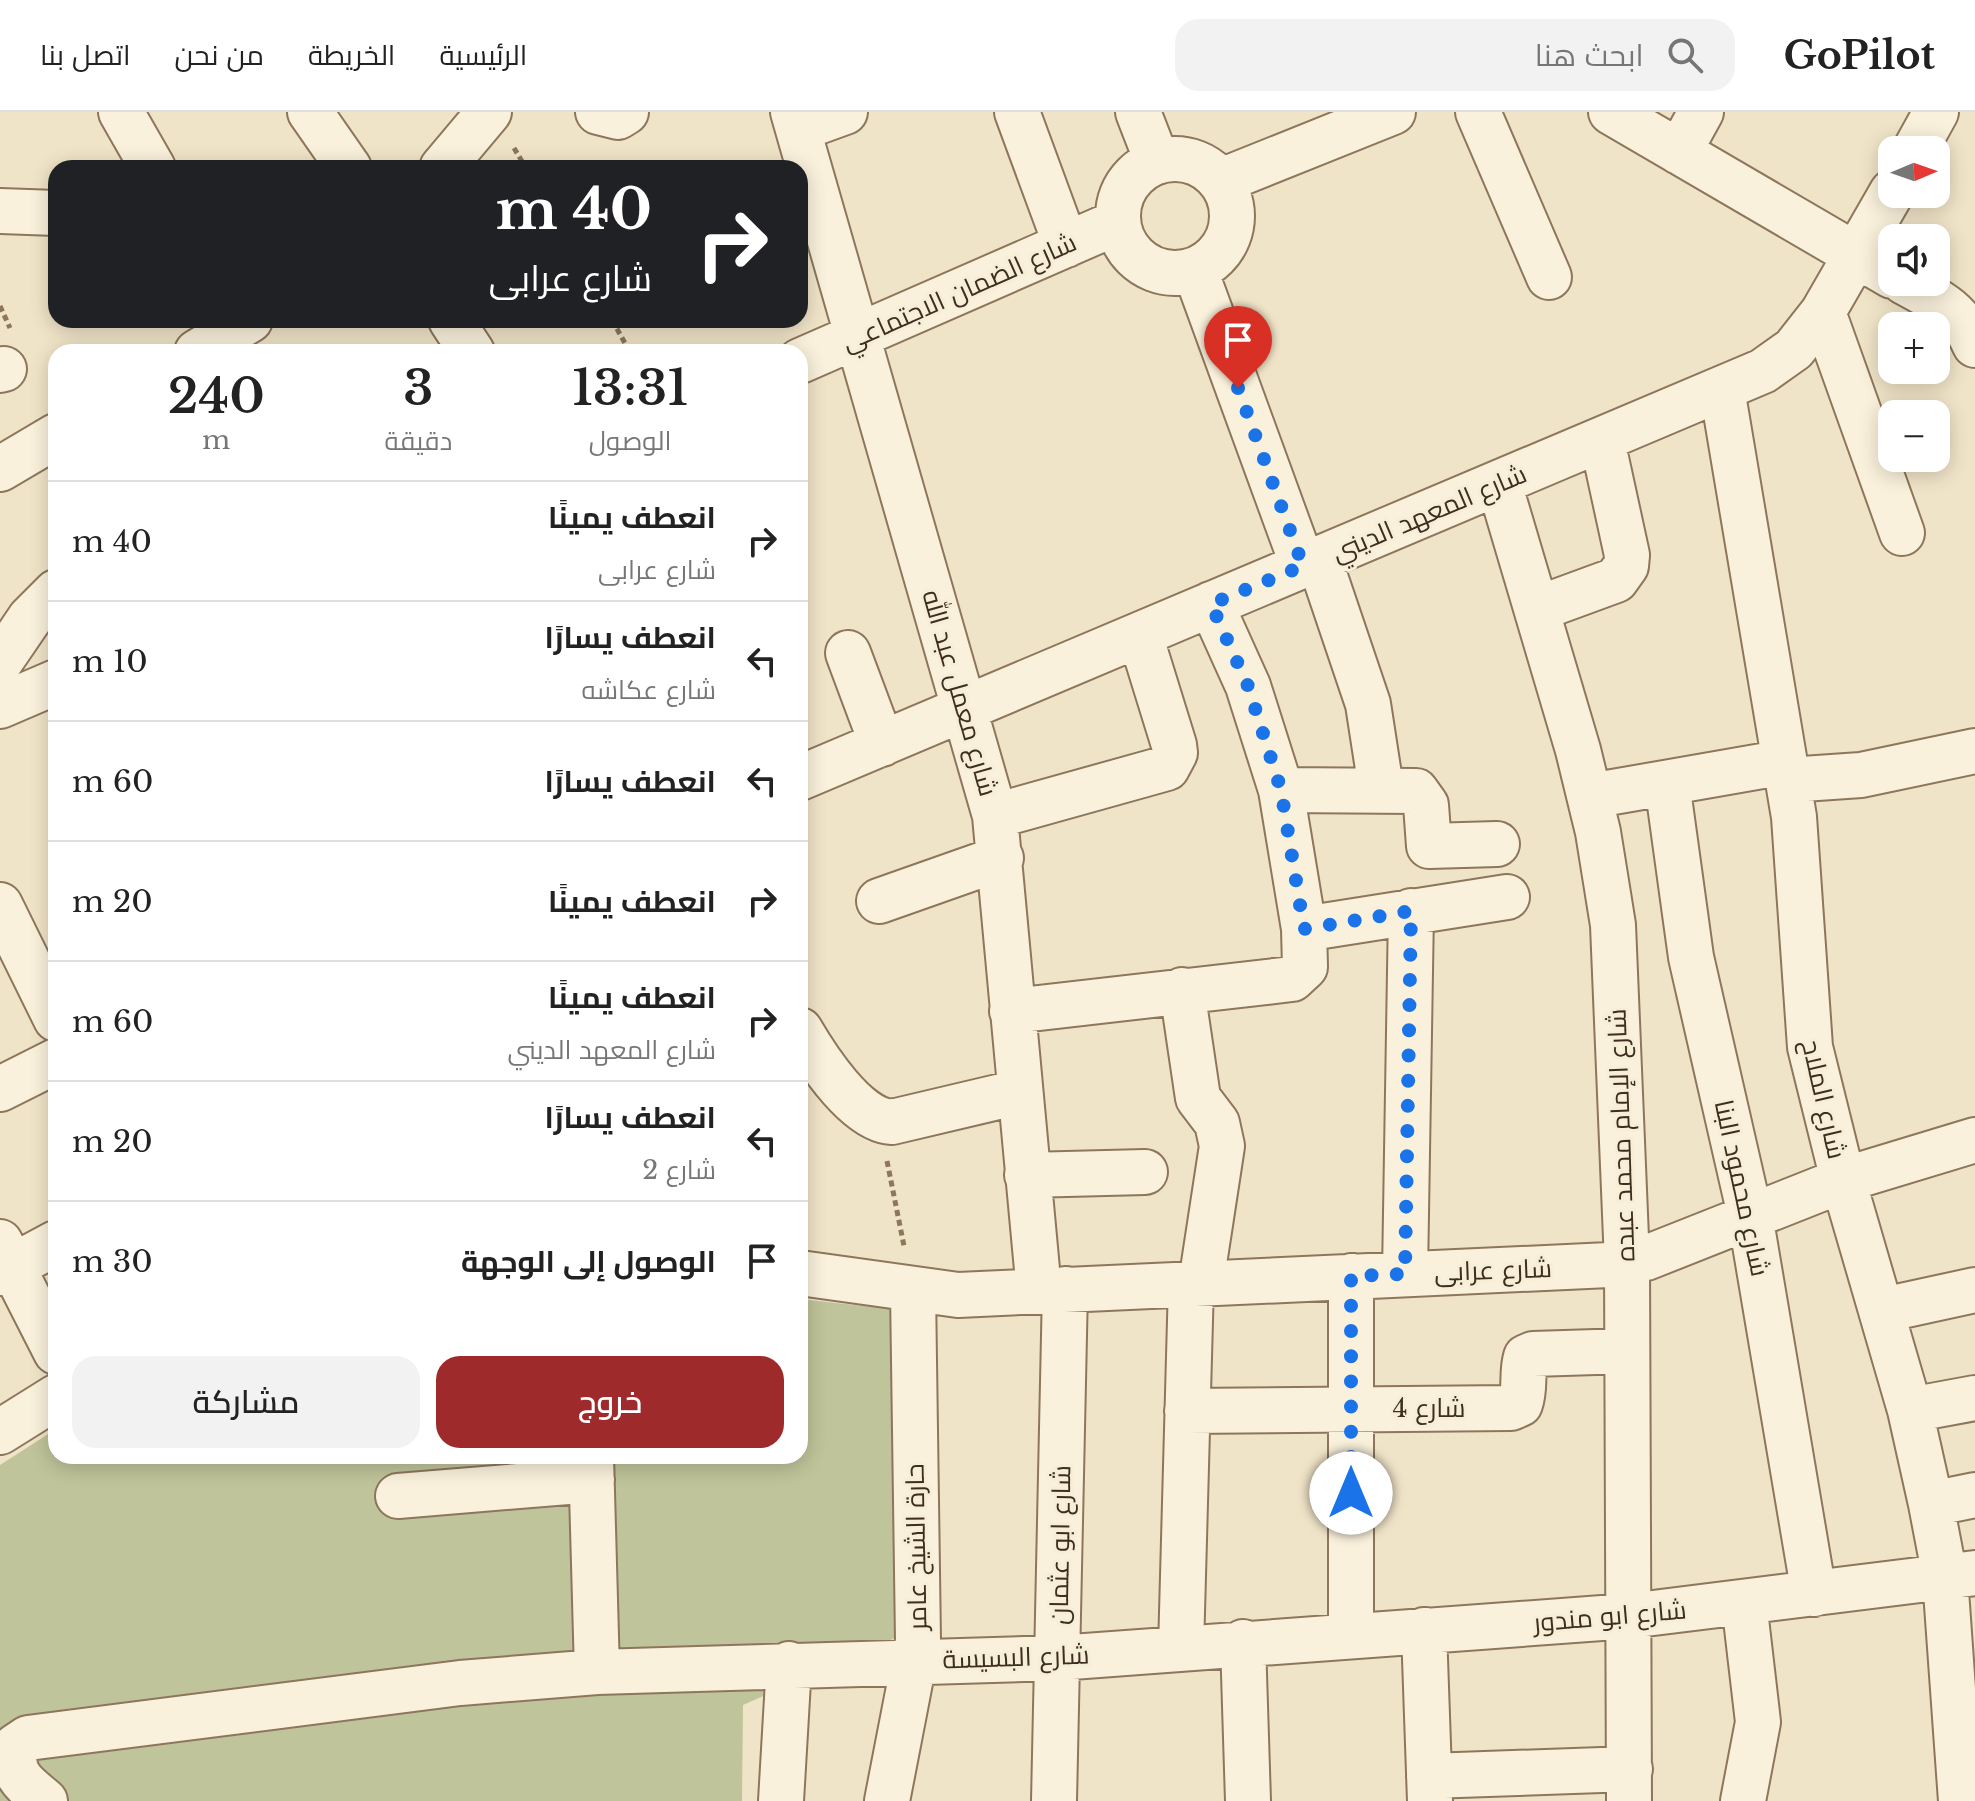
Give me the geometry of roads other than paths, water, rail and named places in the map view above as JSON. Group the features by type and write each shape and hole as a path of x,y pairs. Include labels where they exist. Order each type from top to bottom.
{"street":[{"path":"121,112 148,160"},
{"path":"310,112 343,160"},
{"path":"449,160 489,112"},
{"path":"598,112 607,117 618,117 626,112"},
{"path":"795,121 845,112"},
{"path":"1017,112 1066,245"},
{"path":"1138,112 1157,161"},
{"path":"1221,181 1393,112"},
{"path":"1478,112 1549,277"},
{"path":"1611,112 1874,266"},
{"path":"1679,152 1701,112"},
{"path":"1923,136 1936,112"},
{"name":"شارع معمل عبد الله","path":"795,121 806,160"},
{"path":"1175,158 1192,161 1221,181 1230,196 1233,214 1223,248 1211,261 1195,270 1181,273 1152,268 1129,250 1118,222 1118,207 1127,185 1143,168 1157,161 1175,158"},
{"name":"شارع معمل عبد الله","path":"808,166 998,837 1027,1175 1052,1290"},
{"name":"شارع المعهد الديني","path":"808,775 1763,371 1794,349 1823,312 1874,266 1888,208"},
{"path":"0,211 48,213"},
{"name":"شارع الضمان الاجتماعي","path":"808,357 1118,222"},
{"path":"1195,270 1368,704 1381,788"},
{"path":"1930,296 1949,306 1963,321 1975,345"},
{"path":"1823,312 1902,533"},
{"path":"212,344 243,328"},
{"name":"شارع الملاح","path":"1722,389 1787,771 1798,859 1810,1047 1843,1180 1910,1410 1931,1504 1960,1575 1961,1801"},
{"path":"1537,609 1616,580 1626,566 1627,555 1602,440"},
{"path":"0,469 48,441"},
{"name":"شارع الإمام محمد عبده","path":"1499,483 1590,796 1613,925 1627,1262 1630,1785"},
{"path":"2,692 30,618 48,600"},
{"path":"1012,1011 1292,979 1300,975 1307,958 1281,790 1248,686 1211,604"},
{"path":"879,901 998,837 1167,768 1172,762 1174,745 1140,635"},
{"path":"848,653 882,744"},
{"path":"2,692 48,683"},
{"path":"1590,796 1667,783 1787,771 1861,775 1975,751"},
{"name":"شارع محمود البنا","path":"1667,783 1691,957 1750,1215 1814,1594"},
{"path":"1281,790 1381,788 1416,791 1423,796 1426,805 1426,841 1434,849 1497,844"},
{"path":"1304,929 1507,897"},
{"path":"0,905 48,1003"},
{"path":"1405,1274 1411,911"},
{"path":"1181,1649 1187,1411 1196,1284 1222,1146 1221,1134 1195,1089 1182,990"},
{"path":"808,1044 816,1058 852,1099 879,1121 892,1122 1019,1092"},
{"path":"0,1089 48,1065"},
{"name":"شارع عرابى","path":"808,1274 869,1280 913,1290 958,1295 1627,1262 1843,1180 1975,1140"},
{"path":"1027,1175 1145,1172"},
{"path":"48,1246 5,1260 48,1338"},
{"path":"1351,1276 1351,1634"},
{"name":"حارة الشيخ عامر","path":"887,1801 918,1641 913,1290"},
{"name":"شارع ابو عثمان","path":"1052,1290 1058,1658 1054,1801"},
{"path":"1883,1310 1975,1290"},
{"name":"شارع 4","path":"1187,1411 1511,1408 1520,1404 1524,1393 1523,1367 1526,1357 1533,1354 1627,1351"},
{"path":"1910,1410 1975,1398"},
{"path":"0,1432 48,1402"},
{"path":"398,1496 591,1468 597,1672"},
{"path":"1931,1504 1975,1495"},
{"name":"شارع ابو مندور","path":"1243,1642 1629,1616 1960,1575"},
{"path":"1743,1801 1758,1722 1744,1602"},
{"path":"1424,1630 1429,1789 1630,1785"},
{"path":"1243,1642 1248,1801"},
{"name":"شارع البسيسة","path":"45,1801 17,1777 12,1761 16,1746 28,1738 460,1683 597,1672 1058,1658 1243,1642"},
{"path":"781,1801 789,1664"}]}
